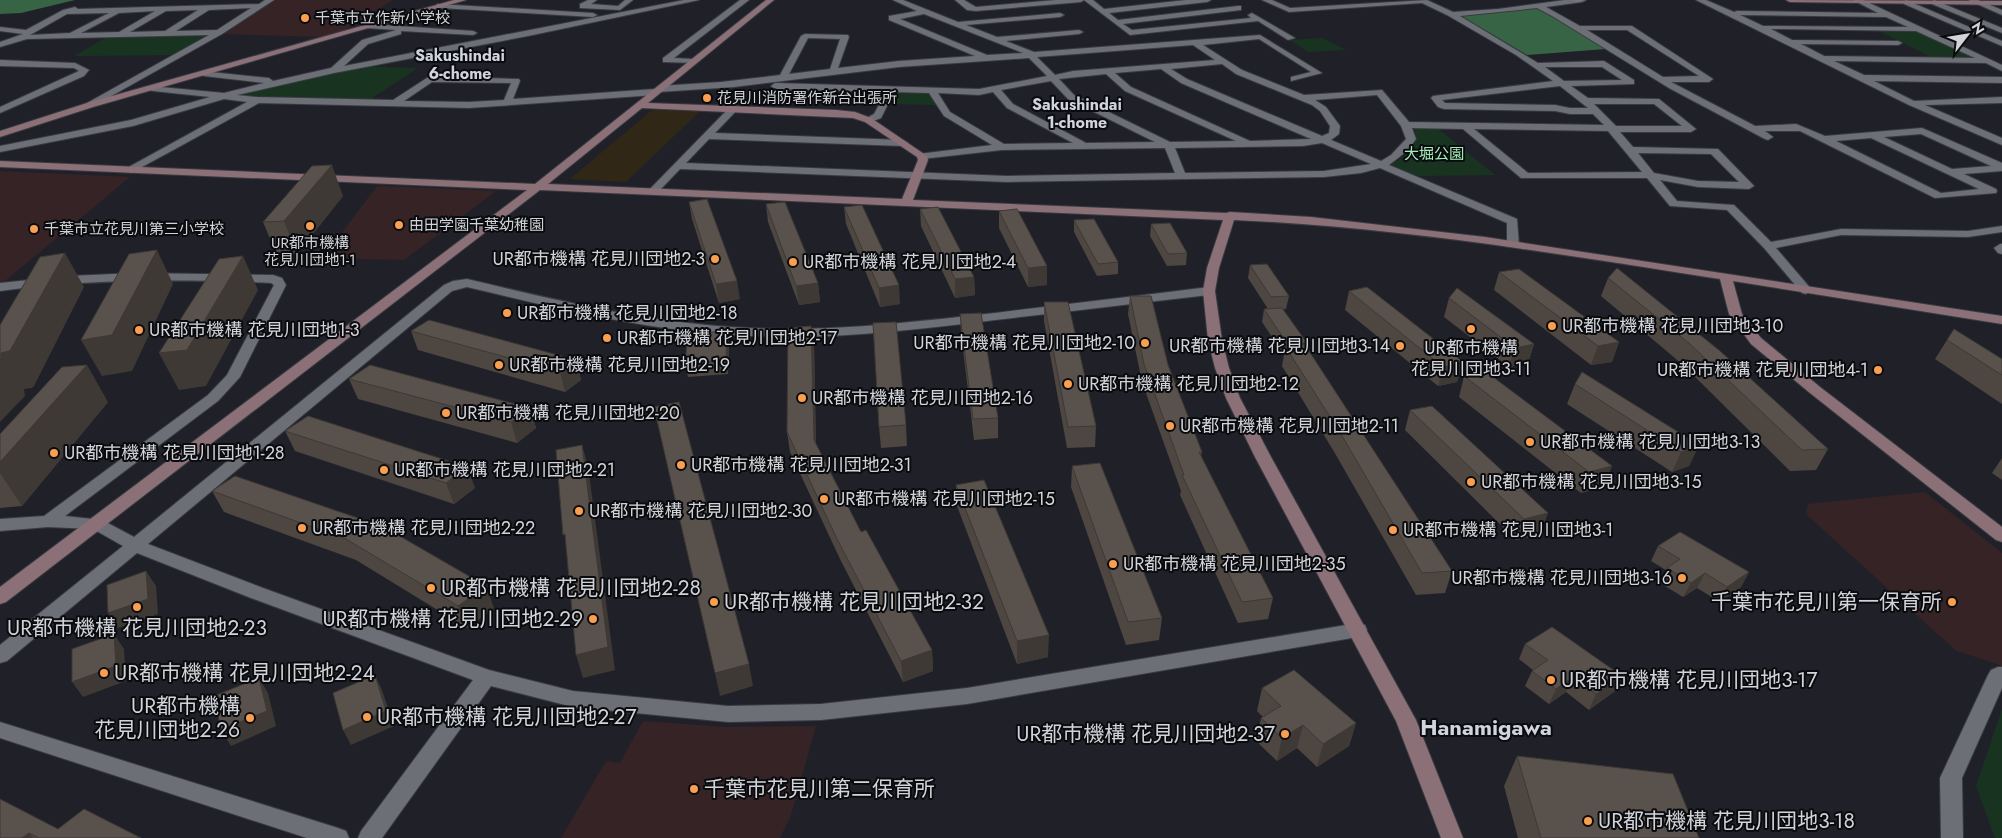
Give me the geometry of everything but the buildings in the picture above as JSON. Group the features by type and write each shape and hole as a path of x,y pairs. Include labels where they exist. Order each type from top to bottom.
{"street":[{"path":"70,36 120,10 161,0"},
{"path":"166,34 224,0"},
{"path":"90,105 219,32 270,0"},
{"path":"0,134 90,105 462,0"},
{"path":"593,0 583,6 620,8 630,0"},
{"path":"0,149 133,124 278,82 695,0"},
{"path":"693,61 666,60 745,0"},
{"path":"0,597 539,186 770,0"},
{"path":"897,0 997,39 1032,55 1070,97 1169,145 1181,176"},
{"path":"959,0 976,10 1081,0"},
{"path":"1002,0 1008,7"},
{"path":"1088,0 1130,33 1259,19"},
{"path":"1102,11 1206,0"},
{"path":"1222,0 1291,38"},
{"path":"1266,0 1289,10 1421,0 1452,14 1538,65 1585,101 1612,128 1648,175 1660,185 1674,204 1730,207 1768,246 1806,290"},
{"path":"1452,14 1582,0"},
{"path":"1700,0 1791,42 1859,78 1912,103 2002,142"},
{"path":"1790,0 1975,1 2002,3"},
{"path":"1859,1 2002,68"},
{"path":"1912,1 2000,42"},
{"path":"1975,1 2002,13"},
{"path":"0,45 26,35 66,12 101,2"},
{"path":"1935,2 2002,31"},
{"path":"958,24 1031,27 1079,32 1046,4"},
{"path":"66,12 262,6"},
{"path":"440,6 616,16"},
{"path":"1538,6 1579,28 1662,79 1768,137"},
{"path":"120,35 167,8"},
{"path":"1116,22 1238,8"},
{"path":"926,11 892,18 988,58"},
{"path":"1731,13 1888,15"},
{"path":"726,14 750,15"},
{"path":"997,39 1031,27 1066,20"},
{"path":"368,26 473,33"},
{"path":"1760,27 1919,29"},
{"path":"1579,28 1629,28 1709,79 1662,79"},
{"path":"0,29 26,35 70,36 219,32"},
{"path":"334,70 364,42 407,29"},
{"path":"1868,29 1906,48"},
{"path":"1146,32 1161,46"},
{"path":"784,77 805,36 845,37 833,72"},
{"path":"153,88 257,100 469,105 724,84 899,64 1161,46 1260,37 1318,73 1294,79 1313,86 1328,96"},
{"path":"1791,42 1898,43"},
{"path":"639,105 836,112 855,115 868,120 904,142 922,156 1002,147 1303,143 1323,140 1334,134 1335,126 1323,109 1303,98 1255,80 1221,62 1195,43"},
{"path":"1915,52 1932,60"},
{"path":"1823,58 1987,61"},
{"path":"724,84 972,93 1052,78 1221,62"},
{"path":"0,63 75,66 85,70 81,74 0,110"},
{"path":"1538,65 1604,64 1631,82 1562,83 1436,98 1444,106 1555,108 1570,111 1596,111"},
{"path":"1163,66 1184,82 1513,221 1514,246"},
{"path":"1108,72 1128,89 1249,144"},
{"path":"204,73 278,82"},
{"path":"1859,78 2002,80"},
{"path":"395,103 430,79 516,82 506,102"},
{"path":"868,120 878,116 891,90"},
{"path":"996,90 1010,106 1086,146"},
{"path":"933,92 948,114 1002,147"},
{"path":"677,166 1007,179 1324,174 1348,172 1381,164 1405,150 1411,139 1406,125 1379,92 1303,98"},
{"path":"131,170 257,100"},
{"path":"1912,103 2002,100"},
{"path":"1406,125 1691,129 1656,101 1585,101"},
{"path":"653,191 734,108"},
{"path":"1464,125 1525,176 1648,175 1698,184 1749,186 1714,151 1629,150"},
{"path":"1753,129 1796,127 1803,129 1939,196 1992,191 1873,135"},
{"path":"1824,139 1922,132 2002,167"},
{"path":"706,136 904,142"},
{"path":"1962,149 2002,146"},
{"path":"907,201 917,176 922,156"},
{"path":"0,164 907,201 1311,220 1384,227 2002,320"},
{"path":"1951,172 2002,167"},
{"path":"1230,215 1213,268 1209,292 1215,340 1222,368 1233,398 1263,457 1406,720 1452,838"},
{"path":"1768,246 1841,232 1968,234 2002,229"},
{"path":"0,287 58,280 146,275 273,280 278,281 280,285 232,378 213,398 48,522"},
{"path":"1726,277 1736,314 1756,341 1815,390 2002,536"},
{"path":"0,656 448,288 457,284 468,283 571,308 640,321 748,332 857,330 906,326 1209,292"},
{"path":"0,525 48,522 96,524 135,545 257,593 486,677 573,699 728,714 821,712 967,696 1358,630"},
{"path":"1952,838 1951,778 1998,675 2002,675"},
{"path":"369,838 486,677"},
{"path":"0,730 338,838"}],"shaded area":[{"name":"千葉市立作新小学校","path":"275,0 393,0 345,30 323,37 221,34"},
{"path":"660,109 700,111 626,182 570,179 651,111"},
{"name":"千葉市立花見川第三小学校","path":"0,171 130,177 5,281 0,282"},
{"name":"由田学園千葉幼稚園","path":"377,186 496,191 404,260 323,258"},
{"name":"千葉市花見川第一保育所","path":"1925,492 2002,553 2002,666 1955,650 1806,514 1808,504"},
{"name":"千葉市花見川第二保育所","path":"643,721 725,727 816,726 791,815 780,838 561,838 606,761 620,763"}],"green space":[{"path":"0,0 75,0 21,13 0,14"},
{"path":"1539,8 1606,49 1527,55 1461,16"},
{"path":"1877,30 1920,32 1976,58 1931,57"},
{"path":"202,33 206,36 172,55 74,56 107,37"},
{"path":"1322,38 1346,50 1308,52 1290,40"},
{"path":"361,66 418,68 369,100 233,95"},
{"path":"895,94 927,94 931,96 937,105 891,104"},
{"name":"大堀公園","path":"1436,127 1495,175 1418,176 1393,166 1392,164 1403,158 1414,146 1414,128"},
{"path":"2002,709 2002,838 1995,838 1976,786"}],"place":[{"name":"千葉市立作新小学校","path":"305,18"},
{"name":"花見川消防署作新台出張所","path":"707,98"},
{"name":"由田学園千葉幼稚園","path":"399,225"},
{"name":"UR都市機構 花見川団地1-1","path":"310,226"},
{"name":"千葉市立花見川第三小学校","path":"34,229"},
{"name":"UR都市機構 花見川団地2-3","path":"715,259"},
{"name":"UR都市機構 花見川団地2-4","path":"793,262"},
{"name":"UR都市機構 花見川団地2-18","path":"507,313"},
{"name":"UR都市機構 花見川団地3-10","path":"1552,326"},
{"name":"UR都市機構 花見川団地3-11","path":"1471,329"},
{"name":"UR都市機構 花見川団地1-3","path":"139,330"},
{"name":"UR都市機構 花見川団地2-17","path":"607,338"},
{"name":"UR都市機構 花見川団地2-10","path":"1145,343"},
{"name":"UR都市機構 花見川団地3-14","path":"1400,346"},
{"name":"UR都市機構 花見川団地2-19","path":"499,365"},
{"name":"UR都市機構 花見川団地4-1","path":"1878,370"},
{"name":"UR都市機構 花見川団地2-12","path":"1068,384"},
{"name":"UR都市機構 花見川団地2-16","path":"802,398"},
{"name":"UR都市機構 花見川団地2-20","path":"446,413"},
{"name":"UR都市機構 花見川団地2-11","path":"1170,426"},
{"name":"UR都市機構 花見川団地3-13","path":"1530,442"},
{"name":"UR都市機構 花見川団地1-28","path":"54,453"},
{"name":"UR都市機構 花見川団地2-31","path":"681,465"},
{"name":"UR都市機構 花見川団地2-21","path":"384,470"},
{"name":"UR都市機構 花見川団地3-15","path":"1471,482"},
{"name":"UR都市機構 花見川団地2-15","path":"824,499"},
{"name":"UR都市機構 花見川団地2-30","path":"579,511"},
{"name":"UR都市機構 花見川団地2-22","path":"302,528"},
{"name":"UR都市機構 花見川団地3-1","path":"1393,530"},
{"name":"UR都市機構 花見川団地2-35","path":"1113,564"},
{"name":"UR都市機構 花見川団地3-16","path":"1682,578"},
{"name":"UR都市機構 花見川団地2-28","path":"431,588"},
{"name":"UR都市機構 花見川団地2-32","path":"714,602"},
{"name":"千葉市花見川第一保育所","path":"1952,602"},
{"name":"UR都市機構 花見川団地2-23","path":"137,607"},
{"name":"UR都市機構 花見川団地2-29","path":"593,619"},
{"name":"UR都市機構 花見川団地2-24","path":"104,673"},
{"name":"UR都市機構 花見川団地3-17","path":"1551,680"},
{"name":"UR都市機構 花見川団地2-27","path":"367,717"},
{"name":"UR都市機構 花見川団地2-26","path":"250,718"},
{"name":"UR都市機構 花見川団地2-37","path":"1285,734"},
{"name":"千葉市花見川第二保育所","path":"694,789"},
{"name":"UR都市機構 花見川団地3-18","path":"1588,821"}],"district":[{"name":"Sakushindai 6-chome","path":"460,64"},
{"name":"Sakushindai 1-chome","path":"1077,113"},
{"name":"Hanamigawa","path":"1486,727"}]}
